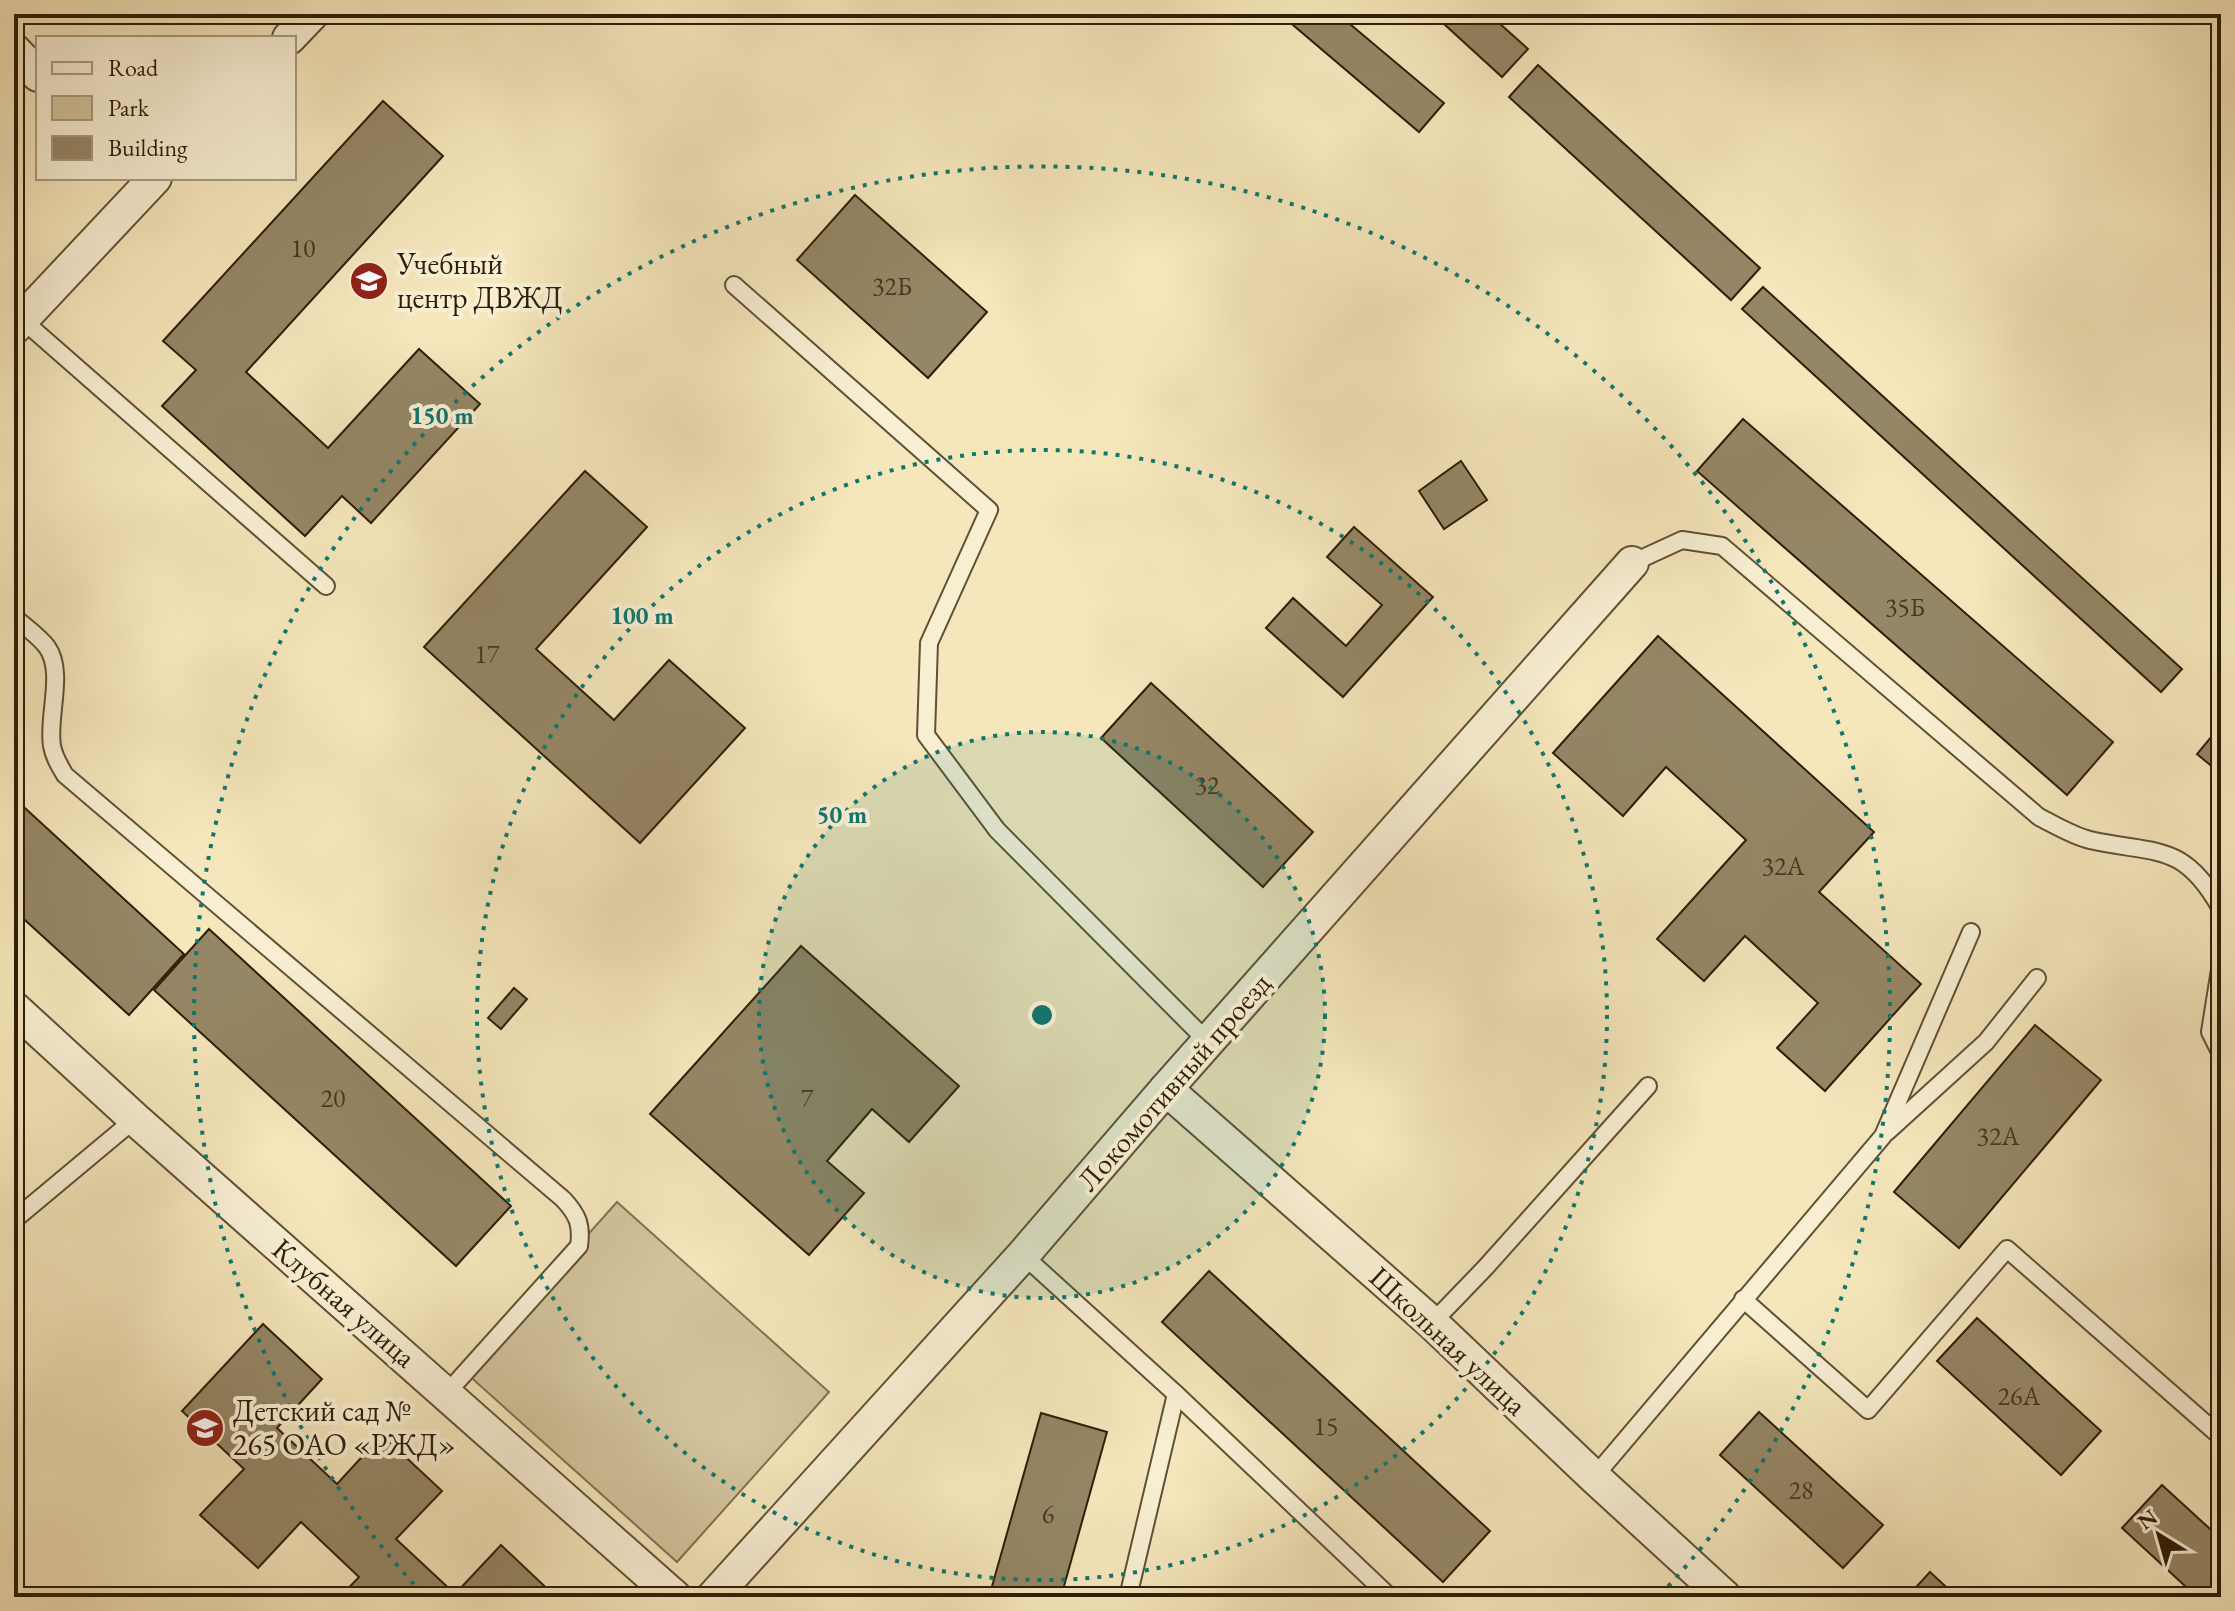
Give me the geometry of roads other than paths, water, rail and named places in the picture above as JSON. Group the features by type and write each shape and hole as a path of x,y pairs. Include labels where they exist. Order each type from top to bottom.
{"street":[{"path":"291,36 312,14"},
{"path":"14,50 36,73"},
{"path":"17,320 145,181"},
{"name":"Локомотивный проезд","path":"713,1597 1023,1255 1632,563"},
{"name":"Клубная улица","path":"14,1008 675,1597"},
{"name":"Школьная улица","path":"1166,1089 1432,1323 1725,1597"}],"lane":[{"path":"734,285 989,510 929,643 926,735 997,830 1208,1042"},
{"path":"17,320 326,586"},
{"path":"1632,563 1682,540 1722,546 2039,817 2087,840 2161,852 2190,865 2209,887 2221,909"},
{"path":"14,617 47,647 53,661 52,743 56,760 65,775 575,1212 581,1228 579,1246 446,1394"},
{"path":"1883,1136 1971,932"},
{"path":"2221,963 2210,1032 2221,1054"},
{"path":"1594,1477 1883,1136 1986,1042 2037,978"},
{"path":"1432,1323 1648,1086"},
{"path":"14,1220 135,1119"},
{"path":"1743,1299 1868,1410 2007,1249 2221,1437"},
{"path":"1023,1255 1176,1394 1390,1597"},
{"path":"1128,1597 1176,1394"}],"place":[{"name":"Учебный центр ДВЖД","path":"369,281"},
{"name":"Детский сад № 265 ОАО «РЖД»","path":"205,1428"}]}
